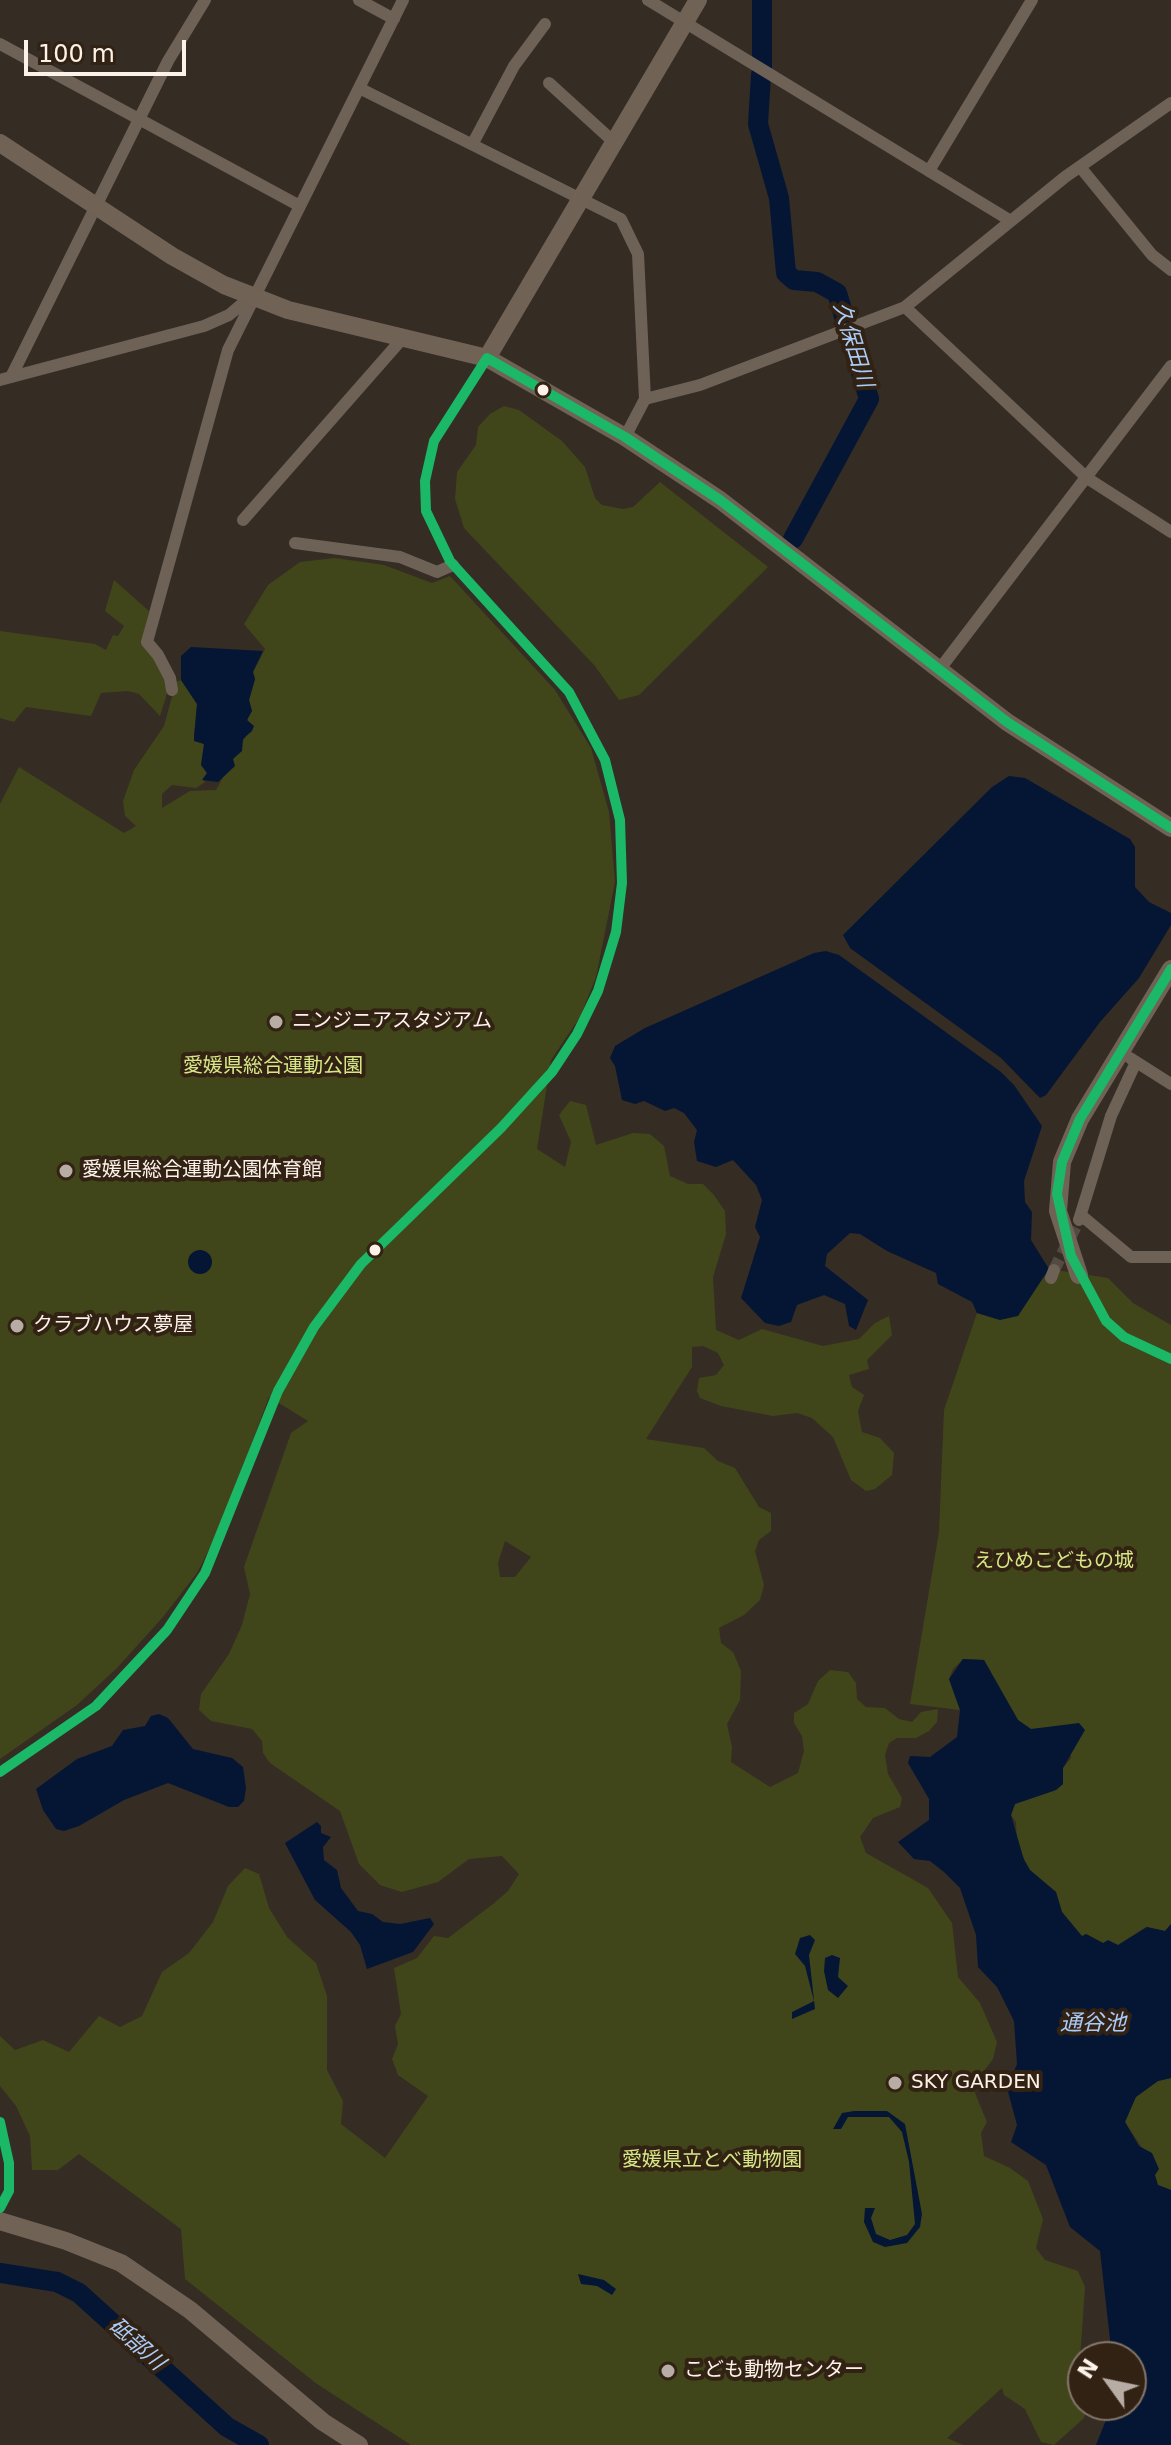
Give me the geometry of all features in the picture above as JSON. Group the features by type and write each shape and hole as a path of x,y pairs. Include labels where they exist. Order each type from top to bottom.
{"street":[{"path":"6,378 168,61 205,0"},
{"path":"359,0 394,19"},
{"path":"172,690 170,678 147,642 224,363 252,296 361,89 403,0"},
{"path":"648,0 1011,221"},
{"path":"491,360 698,0"},
{"path":"929,171 1032,0"},
{"path":"473,143 514,66 545,24"},
{"path":"0,44 298,205"},
{"path":"549,83 616,144"},
{"path":"361,89 585,198 621,219 638,254 645,399 625,437"},
{"path":"645,399 688,389 905,307 1011,221 1171,103"},
{"path":"0,143 198,271 288,310 491,360 625,437 720,500 939,670 1078,771 1171,828"},
{"path":"1081,168 1152,255 1171,270"},
{"path":"6,378 204,326 229,315 252,296"},
{"path":"905,307 1087,478 1171,532"},
{"path":"243,520 402,339"},
{"path":"939,670 1171,366"},
{"path":"295,543 400,557 437,572 453,565"},
{"path":"1171,969 1128,1057 1080,1218 1131,1257 1171,1257"},
{"path":"1128,1057 1171,1084"},
{"path":"1079,1275 1058,1211 1059,1177 1080,1119 1128,1057"},
{"path":"0,2221 66,2241 121,2263 190,2310 323,2422 359,2445"}],"green space":[{"path":"504,406 519,410 562,441 585,467 595,498 602,505 623,509 633,507 660,482 768,567 639,695 619,700 595,666 464,528 455,499 457,472 476,445 478,427 490,414"},
{"path":"335,558 384,565 432,583 450,576 555,690 591,748 609,812 615,882 596,977 580,1017 551,1060 537,1149 565,1167 571,1142 559,1115 570,1101 586,1105 596,1145 633,1133 650,1134 664,1146 670,1176 688,1184 703,1184 714,1195 725,1211 726,1234 713,1277 716,1330 739,1340 762,1329 823,1346 859,1339 875,1323 889,1316 892,1335 867,1360 869,1369 849,1375 852,1387 864,1395 858,1411 862,1432 880,1438 894,1453 892,1475 875,1489 866,1491 851,1480 833,1437 812,1418 797,1413 773,1416 721,1406 700,1398 697,1391 699,1378 716,1375 724,1365 718,1353 703,1346 692,1347 692,1367 646,1439 704,1448 718,1461 735,1468 759,1507 771,1513 771,1531 759,1540 755,1551 764,1585 760,1600 744,1615 719,1628 721,1643 733,1652 741,1671 740,1700 727,1724 732,1747 731,1762 770,1787 798,1773 804,1751 802,1736 794,1723 794,1713 808,1704 818,1681 830,1670 848,1672 856,1683 857,1699 866,1707 885,1708 899,1719 912,1722 921,1712 938,1709 937,1722 929,1731 916,1738 897,1738 889,1743 885,1755 888,1774 902,1798 900,1807 873,1818 860,1837 866,1853 928,1888 952,1923 958,1977 980,2003 997,2042 993,2059 977,2080 975,2093 987,2122 981,2133 984,2156 1010,2168 1028,2181 1043,2219 1036,2248 1045,2260 1078,2271 1085,2287 1081,2341 1067,2341 1067,2421 1081,2421 1054,2445 1041,2442 1025,2409 1004,2395 1002,2388 947,2438 963,2445 411,2445 317,2384 185,2279 181,2229 79,2154 58,2170 32,2170 30,2136 16,2106 0,2086 0,2036 15,2050 43,2040 69,2052 99,2016 120,2027 142,2016 162,1972 189,1953 213,1922 228,1886 245,1868 259,1874 269,1908 287,1937 316,1963 327,1996 327,2070 343,2101 341,2124 385,2158 428,2096 398,2075 392,2059 398,2044 395,2026 401,2014 394,1968 417,1958 434,1936 448,1938 508,1891 519,1874 502,1856 469,1859 438,1882 402,1892 380,1885 359,1864 340,1811 270,1763 263,1753 262,1741 252,1729 211,1721 199,1710 201,1694 229,1654 242,1625 250,1594 244,1567 291,1433 308,1421 269,1397 218,1532 197,1573 117,1668 77,1705 0,1759 0,804 19,767 124,833 136,826 125,816 123,801 134,770 164,726 176,682 181,680 197,704 194,737 195,741 204,744 201,765 207,773 203,779 205,782 196,788 172,785 162,794 162,808 190,791 216,790 247,734 248,716 252,711 249,700 255,679 253,672 265,649 244,624 268,585 300,562","holes":["505,1541 531,1557 515,1577 500,1577 498,1563"]},
{"path":"114,580 149,611 142,641 158,662 169,687 160,716 139,694 128,691 101,693 91,716 26,707 14,722 0,718 0,631 95,644 106,650 113,635 118,636 124,626 105,611"},
{"name":"えひめこどもの城","path":"1049,1269 1108,1278 1133,1303 1171,1325 1171,1924 1165,1931 1146,1927 1118,1945 1103,1943 1086,1934 1082,1937 1062,1912 1056,1892 1030,1870 1017,1845 1016,1822 1011,1815 1015,1804 1056,1790 1063,1784 1063,1768 1071,1758 1065,1727 1031,1729 1018,1720 984,1660 963,1659 953,1669 949,1679 960,1710 910,1704 939,1532 944,1410 977,1313 1000,1320"},
{"path":"1171,2078 1171,2190 1158,2185 1144,2151 1125,2122 1135,2097 1158,2081"}],"water":[{"path":"191,647 263,651 253,672 255,679 249,700 252,711 247,720 254,726 243,739 242,751 233,759 235,766 218,782 202,780 207,773 201,765 204,744 194,741 197,704 181,680 181,656"},
{"path":"1009,776 1025,778 1130,839 1135,847 1135,887 1149,902 1171,913 1171,925 1139,978 1100,1022 1046,1095 1040,1098 1001,1058 850,948 843,935 992,787"},
{"path":"826,951 839,955 1001,1072 1014,1085 1042,1126 1024,1181 1025,1202 1032,1212 1031,1240 1049,1269 1018,1316 1000,1320 977,1313 972,1302 938,1284 936,1273 887,1251 860,1234 850,1233 827,1254 825,1266 868,1300 856,1330 849,1326 845,1304 824,1295 797,1305 791,1322 779,1326 765,1323 741,1298 760,1237 755,1227 762,1200 756,1185 733,1160 716,1167 697,1161 694,1142 697,1130 684,1113 674,1108 665,1111 644,1101 635,1104 622,1100 615,1066 610,1058 615,1046 645,1028 814,953"},
{"path":"200,1250 209,1253 212,1262 209,1271 200,1274 191,1271 188,1262 191,1253"},
{"name":"通谷池","path":"963,1659 984,1660 1018,1720 1031,1729 1079,1723 1085,1730 1063,1768 1063,1784 1056,1790 1015,1804 1011,1815 1024,1860 1030,1870 1056,1892 1062,1912 1082,1936 1086,1934 1103,1943 1108,1940 1118,1945 1147,1927 1165,1931 1171,1924 1171,2078 1158,2081 1136,2097 1125,2122 1139,2146 1152,2153 1159,2169 1155,2175 1158,2185 1171,2190 1171,2445 1096,2445 1106,2421 1147,2421 1147,2341 1110,2341 1100,2251 1070,2227 1046,2165 1011,2142 1017,2125 1007,2088 1017,2064 1014,2021 997,1987 978,1967 976,1935 960,1888 930,1861 914,1859 898,1842 929,1820 929,1799 908,1763 910,1756 930,1757 957,1737 960,1710 949,1679"},
{"path":"159,1714 168,1718 193,1749 232,1758 243,1767 244,1801 238,1807 229,1807 168,1783 124,1800 79,1826 64,1831 56,1829 43,1810 36,1789 77,1759 112,1746 123,1730 145,1726 151,1716"},
{"path":"317,1822 321,1833 331,1837 323,1847 324,1860 337,1870 341,1888 358,1911 372,1914 383,1922 400,1924 430,1918 434,1924 413,1952 367,1969 360,1945 351,1932 315,1900 285,1843"},
{"path":"810,1935 815,1940 809,1955 815,2009 792,2019 792,2012 814,2001 805,1966 795,1954 800,1938"},
{"path":"832,1955 840,1958 838,1977 848,1986 838,1998 828,1990 824,1971 825,1958"},
{"path":"887,2111 905,2124 922,2214 920,2227 907,2243 885,2247 873,2242 864,2222 865,2208 875,2208 871,2218 876,2234 890,2240 907,2235 915,2224 909,2162 902,2132 889,2117 848,2117 841,2129 833,2129 842,2113"},
{"path":"578,2274 604,2280 616,2289 612,2295 597,2286 581,2284"}],"waterway":[{"name":"久保田川","path":"762,0 762,67"},
{"name":"久保田川","path":"761,75 758,124 779,198 786,273 794,280 817,282 837,293 869,399 793,539"},
{"name":"砥部川","path":"0,2273 57,2282 79,2293 227,2427 259,2445"}],"tunnel":[{"path":"1054,1270 1079,1220"}],"transit line":[{"path":"0,1772 96,1706 167,1630 205,1573 278,1391 314,1327 361,1264 501,1128 552,1072 577,1034 598,991 616,932 622,883 620,820 605,760 569,692 450,561 426,511 425,481 434,441 487,358 625,437 720,500 1007,722 1171,828"},
{"path":"1171,969 1080,1119 1062,1162 1057,1194 1071,1256 1106,1321 1124,1337 1171,1359"},
{"path":"0,2122 9,2163 9,2191 0,2208"}],"place":[{"name":"ニンジニアスタジアム","path":"276,1022"},
{"name":"愛媛県総合運動公園体育館","path":"66,1171"},
{"name":"クラブハウス夢屋","path":"17,1326"},
{"name":"SKY GARDEN","path":"895,2083"},
{"name":"こども動物センター","path":"668,2371"}],"park label":[{"name":"愛媛県総合運動公園","path":"273,1067"},
{"name":"愛媛県立とべ動物園","path":"712,2161"}]}
